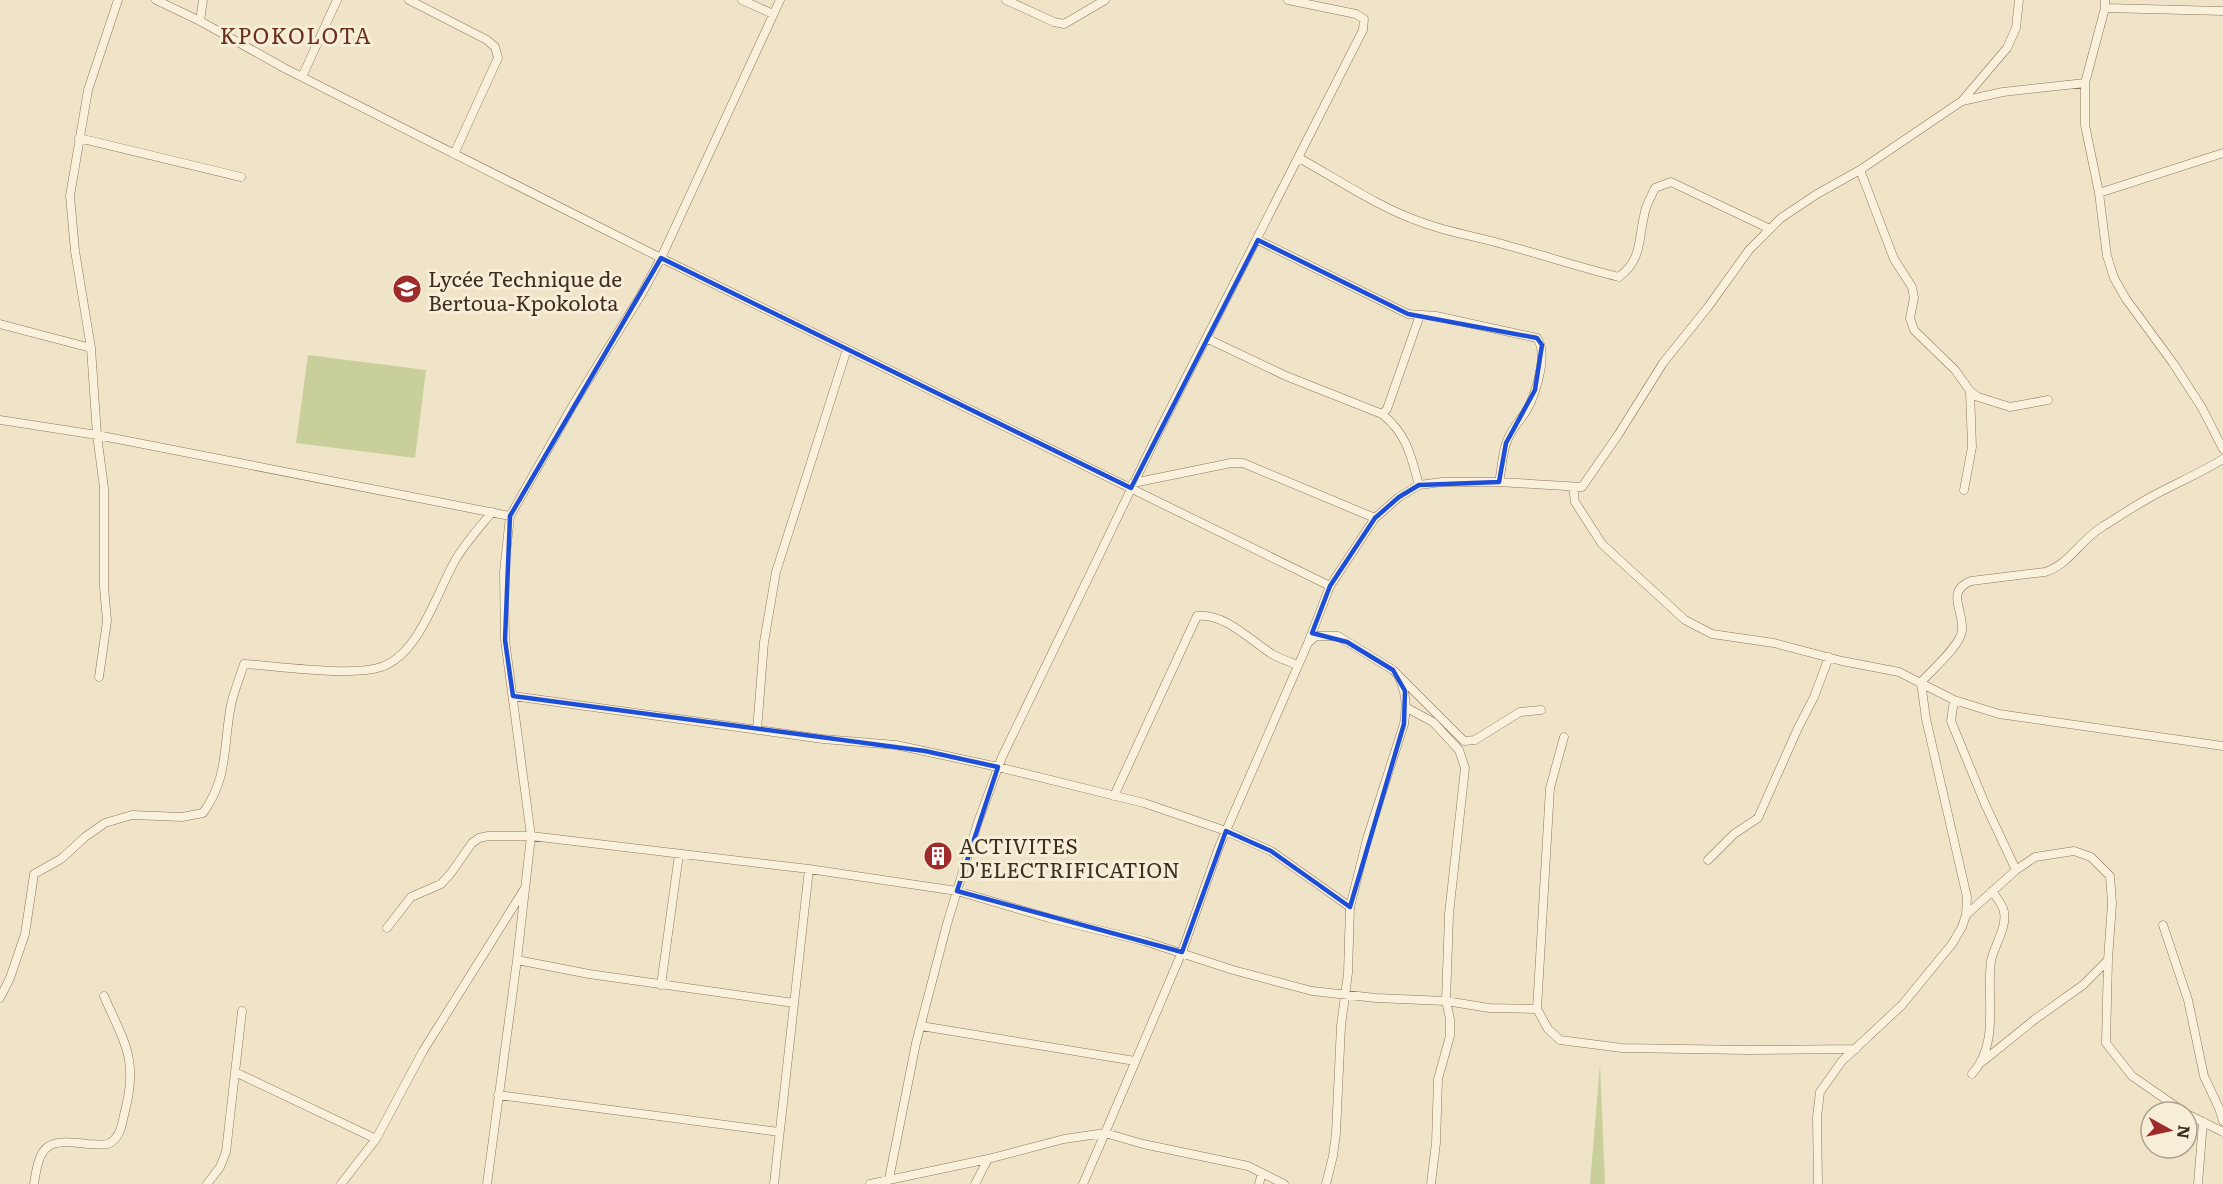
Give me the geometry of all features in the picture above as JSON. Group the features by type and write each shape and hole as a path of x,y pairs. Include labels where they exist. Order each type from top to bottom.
{"street":[{"path":"99,677 107,621 104,587 104,488 97,435 91,348 75,251 70,196 88,90 118,0"},
{"path":"156,0 200,21 302,77 661,258 1132,486 1330,586"},
{"path":"200,21 203,0"},
{"path":"302,77 337,0"},
{"path":"410,0 487,40 495,47 498,58 454,153"},
{"path":"742,0 773,14"},
{"path":"487,1184 531,836 505,628 504,572 510,516 661,258 780,0"},
{"path":"1006,0 1054,22 1064,24 1105,0"},
{"path":"889,1179 903,1102 921,1026 957,891 998,767 1132,486 1363,30 1364,20 1356,14 1288,0"},
{"path":"1083,1184 1182,952 1226,831 1308,643 1330,586 1375,518 1399,497 1419,485 1442,482 1499,482 1582,487 1663,363 1708,307 1749,250 1781,218 1860,170 1962,101 2007,48 2016,28 2019,0"},
{"path":"2223,11 2105,4 2085,82 2085,125 2099,193 2107,256 2114,278 2202,408 2223,449"},
{"path":"1962,101 2003,92 2085,82"},
{"path":"79,138 241,177"},
{"path":"2099,193 2223,153"},
{"path":"1299,158 1368,197 1420,222 1472,238 1507,245 1576,267 1619,277 1630,268 1639,249 1644,213 1655,188 1671,182 1770,229"},
{"path":"1860,170 1894,259 1912,287 1914,298 1910,318 1914,330 1955,370 1970,392 1978,397 2010,407 2048,400"},
{"path":"1258,240 1408,314 1436,316 1537,338 1542,345 1543,354 1535,390 1525,413 1517,422 1506,443 1499,482"},
{"path":"1382,414 1387,409 1420,315"},
{"path":"0,324 91,348"},
{"path":"1208,339 1287,376 1382,414 1393,423 1408,445 1419,485"},
{"path":"757,730 764,642 776,572 847,349"},
{"path":"1964,490 1972,447 1970,392"},
{"path":"0,420 97,435 510,516"},
{"path":"1921,682 1959,641 1963,632 1957,603 1957,593 1962,584 2045,572 2056,568 2065,562 2090,535 2102,527 2148,498 2223,459"},
{"path":"1132,486 1231,463 1243,463 1375,518"},
{"path":"1573,487 1575,502 1602,544 1685,620 1712,634 1774,643 1899,672 1954,700 1999,714 2223,746"},
{"path":"0,998 10,978 25,934 34,874 61,859 85,837 105,823 132,814 182,817 203,813 215,796 226,752 231,705 244,664 345,671 380,668 394,661 411,644 456,560 492,512"},
{"path":"1114,796 1197,616 1203,615 1229,624 1273,655 1298,665"},
{"path":"1308,643 1316,636 1338,636 1393,670 1464,741 1475,740 1520,712 1541,710"},
{"path":"1708,860 1734,834 1758,818 1814,697 1829,657"},
{"path":"1326,1184 1335,1145 1341,1026 1348,973 1350,907 1367,839 1404,724 1407,708 1405,691 1398,675"},
{"path":"1818,1184 1817,1117 1820,1092 1842,1061 1902,1005 1952,944 1966,915 1967,897 1926,720 1921,682"},
{"path":"513,696 757,730 896,745 998,767 1144,803 1226,831 1271,851 1350,907"},
{"path":"1954,700 1952,722 1985,804 2016,870"},
{"path":"1407,708 1433,722 1459,750 1465,768 1449,914 1446,1001 1450,1019 1450,1036 1438,1079 1436,1143 1431,1184"},
{"path":"1564,737 1550,788 1537,1009 1548,1029 1560,1040 1622,1048 1856,1049"},
{"path":"387,928 411,897 441,885 472,843 479,838 531,836 809,869 957,891 1049,918 1144,941 1233,970 1312,991 1446,1001 1489,1008 1537,1009"},
{"path":"1966,915 2016,870 2035,857 2074,851 2091,857 2102,867 2110,876 2112,903 2106,1042 2132,1076 2166,1100"},
{"path":"661,985 679,854"},
{"path":"774,1184 809,869"},
{"path":"341,1184 376,1139 423,1051 526,886"},
{"path":"1982,1062 1991,1029 1992,960 2002,931 2004,912 1992,891"},
{"path":"2163,925 2188,1000 2204,1076 2223,1121"},
{"path":"517,960 589,974 794,1003"},
{"path":"1972,1074 1982,1062 2011,1041 2027,1025 2083,986 2108,960"},
{"path":"34,1184 37,1161 41,1152 49,1146 68,1142 109,1144 119,1134 130,1083 129,1059 104,996"},
{"path":"207,1184 220,1167 226,1152 242,1011"},
{"path":"921,1026 1135,1061"},
{"path":"235,1072 376,1139"},
{"path":"498,1095 779,1132"},
{"path":"2199,1120 2223,1132"},
{"path":"2198,1184 2203,1122"},
{"path":"870,1184 988,1159 1064,1139 1105,1132 1143,1144 1248,1166 1284,1184"},
{"path":"975,1184 988,1159"},
{"path":"1259,1184 1262,1173"}],"highlighted area":[{"path":"1258,240 1408,314 1537,338 1542,345 1535,390 1506,443 1499,482 1419,485 1399,497 1375,518 1330,586 1312,633 1347,642 1393,670 1405,691 1404,724 1350,907 1271,851 1226,831 1182,952 957,891 998,767 925,751 513,696 505,640 510,516 661,258 1131,488"}],"green space":[{"path":"308,355 426,370 415,458 296,443"},
{"path":"1600,1064 1605,1184 1590,1184"}],"place":[{"name":"Lycée Technique de Bertoua-Kpokolota","path":"407,289"},
{"name":"ACTIVITES D'ELECTRIFICATION","path":"938,856"}],"district":[{"name":"KPOKOLOTA","path":"296,34"}]}
